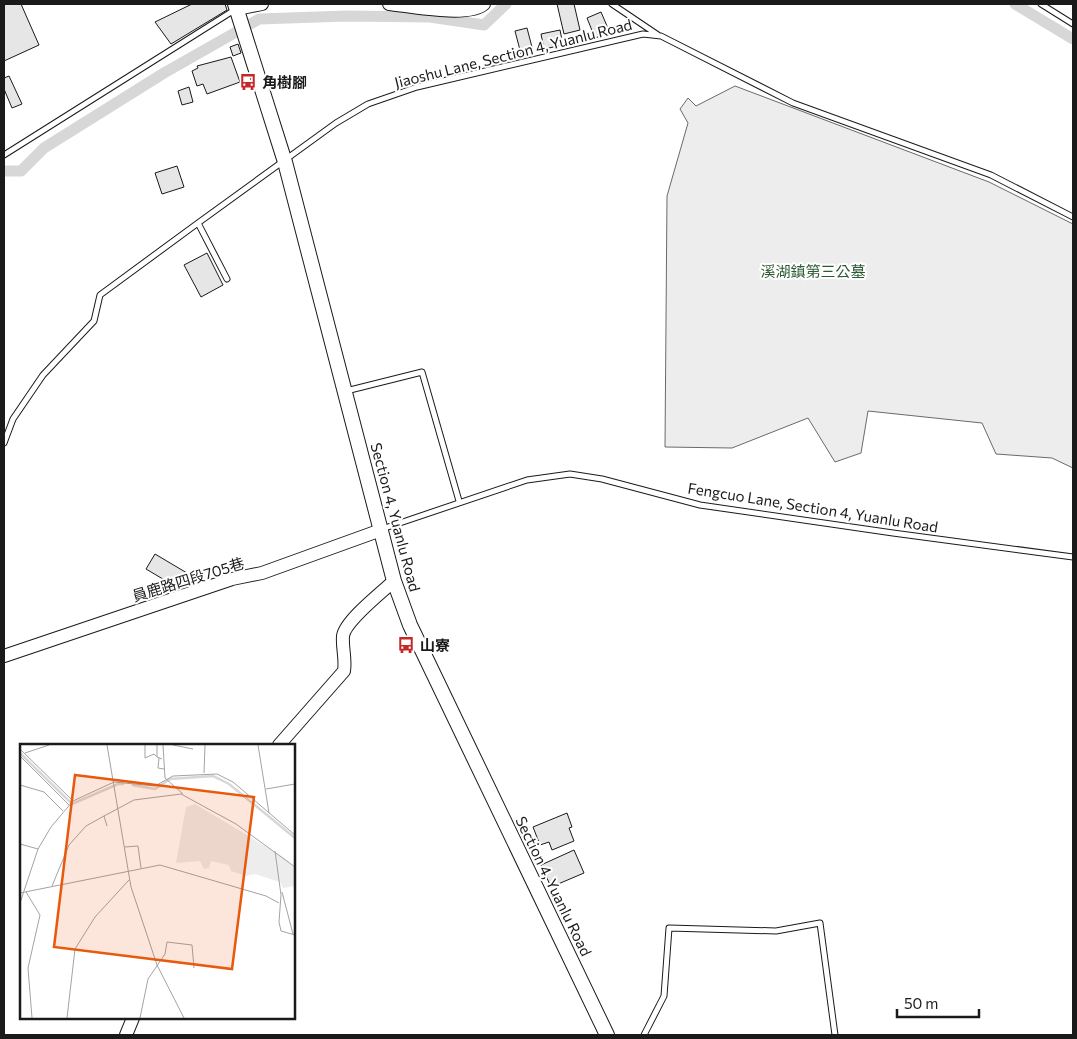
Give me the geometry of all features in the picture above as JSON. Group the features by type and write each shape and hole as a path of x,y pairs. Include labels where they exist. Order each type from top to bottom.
{"main road":[{"name":"Section 4, Yuanlu Road","path":"236,6 285,162 394,581 410,624 607,1035"}],"street":[{"path":"236,6 262,4"},
{"path":"389,4 450,11 480,8 484,4"},
{"name":"員鹿路四段705巷","path":"4,656 232,579 262,573 381,530"},
{"path":"280,744 344,671 346,660 343,635 349,624 394,581"},
{"path":"126,1035 133,1019"}],"lane":[{"path":"612,4 661,36"},
{"path":"1041,4 1073,24"},
{"path":"4,154 236,6"},
{"name":"Jiaoshu Lane, Section 4, Yuanlu Road","path":"4,443 13,419 43,375 94,321 100,294 285,162 336,123 368,104 418,87 626,36 643,34 661,36 793,103 991,174 1073,217"},
{"path":"198,223 227,279"},
{"path":"346,392 422,372 459,502"},
{"name":"Fengcuo Lane, Section 4, Yuanlu Road","path":"381,530 527,480 570,474 602,479 700,505 1073,557"},
{"path":"644,1035 664,996 669,928 776,931 820,923 836,1035"}],"shaded area":[{"name":"溪湖鎮第三公墓","path":"735,86 989,182 1073,224 1073,468 1052,458 996,454 982,423 868,411 861,453 835,462 808,418 732,448 665,447 667,196 688,123 680,109 688,98 696,106"}],"building":[{"path":"4,4 21,4 39,45 4,61"},
{"path":"192,4 225,4 227,10 171,44 155,22"},
{"path":"557,4 574,4 580,30 564,34"},
{"path":"601,12 610,33 595,38 587,18"},
{"path":"527,28 533,51 521,54 515,31"},
{"path":"560,30 563,45 544,49 541,34"},
{"path":"238,44 241,53 233,56 230,47"},
{"path":"231,57 240,82 207,94 203,84 197,86 192,71 198,68 197,66"},
{"path":"9,76 22,104 12,108 4,89 4,78"},
{"path":"189,87 193,102 182,105 178,91"},
{"path":"177,166 184,187 162,194 155,173"},
{"path":"207,253 223,285 201,297 184,265"},
{"path":"155,554 187,573 178,588 146,569"},
{"path":"567,813 572,827 569,828 574,841 552,850 549,842 540,845 533,827"},
{"path":"574,850 584,873 551,887 541,865"}],"waterway":[{"path":"4,171 21,171 44,148 164,73 259,19 347,16 430,17 484,25 506,4"},
{"path":"1015,4 1073,39"}],"place":[{"name":"角樹腳","path":"248,82"},
{"name":"山寮","path":"406,645"}]}
